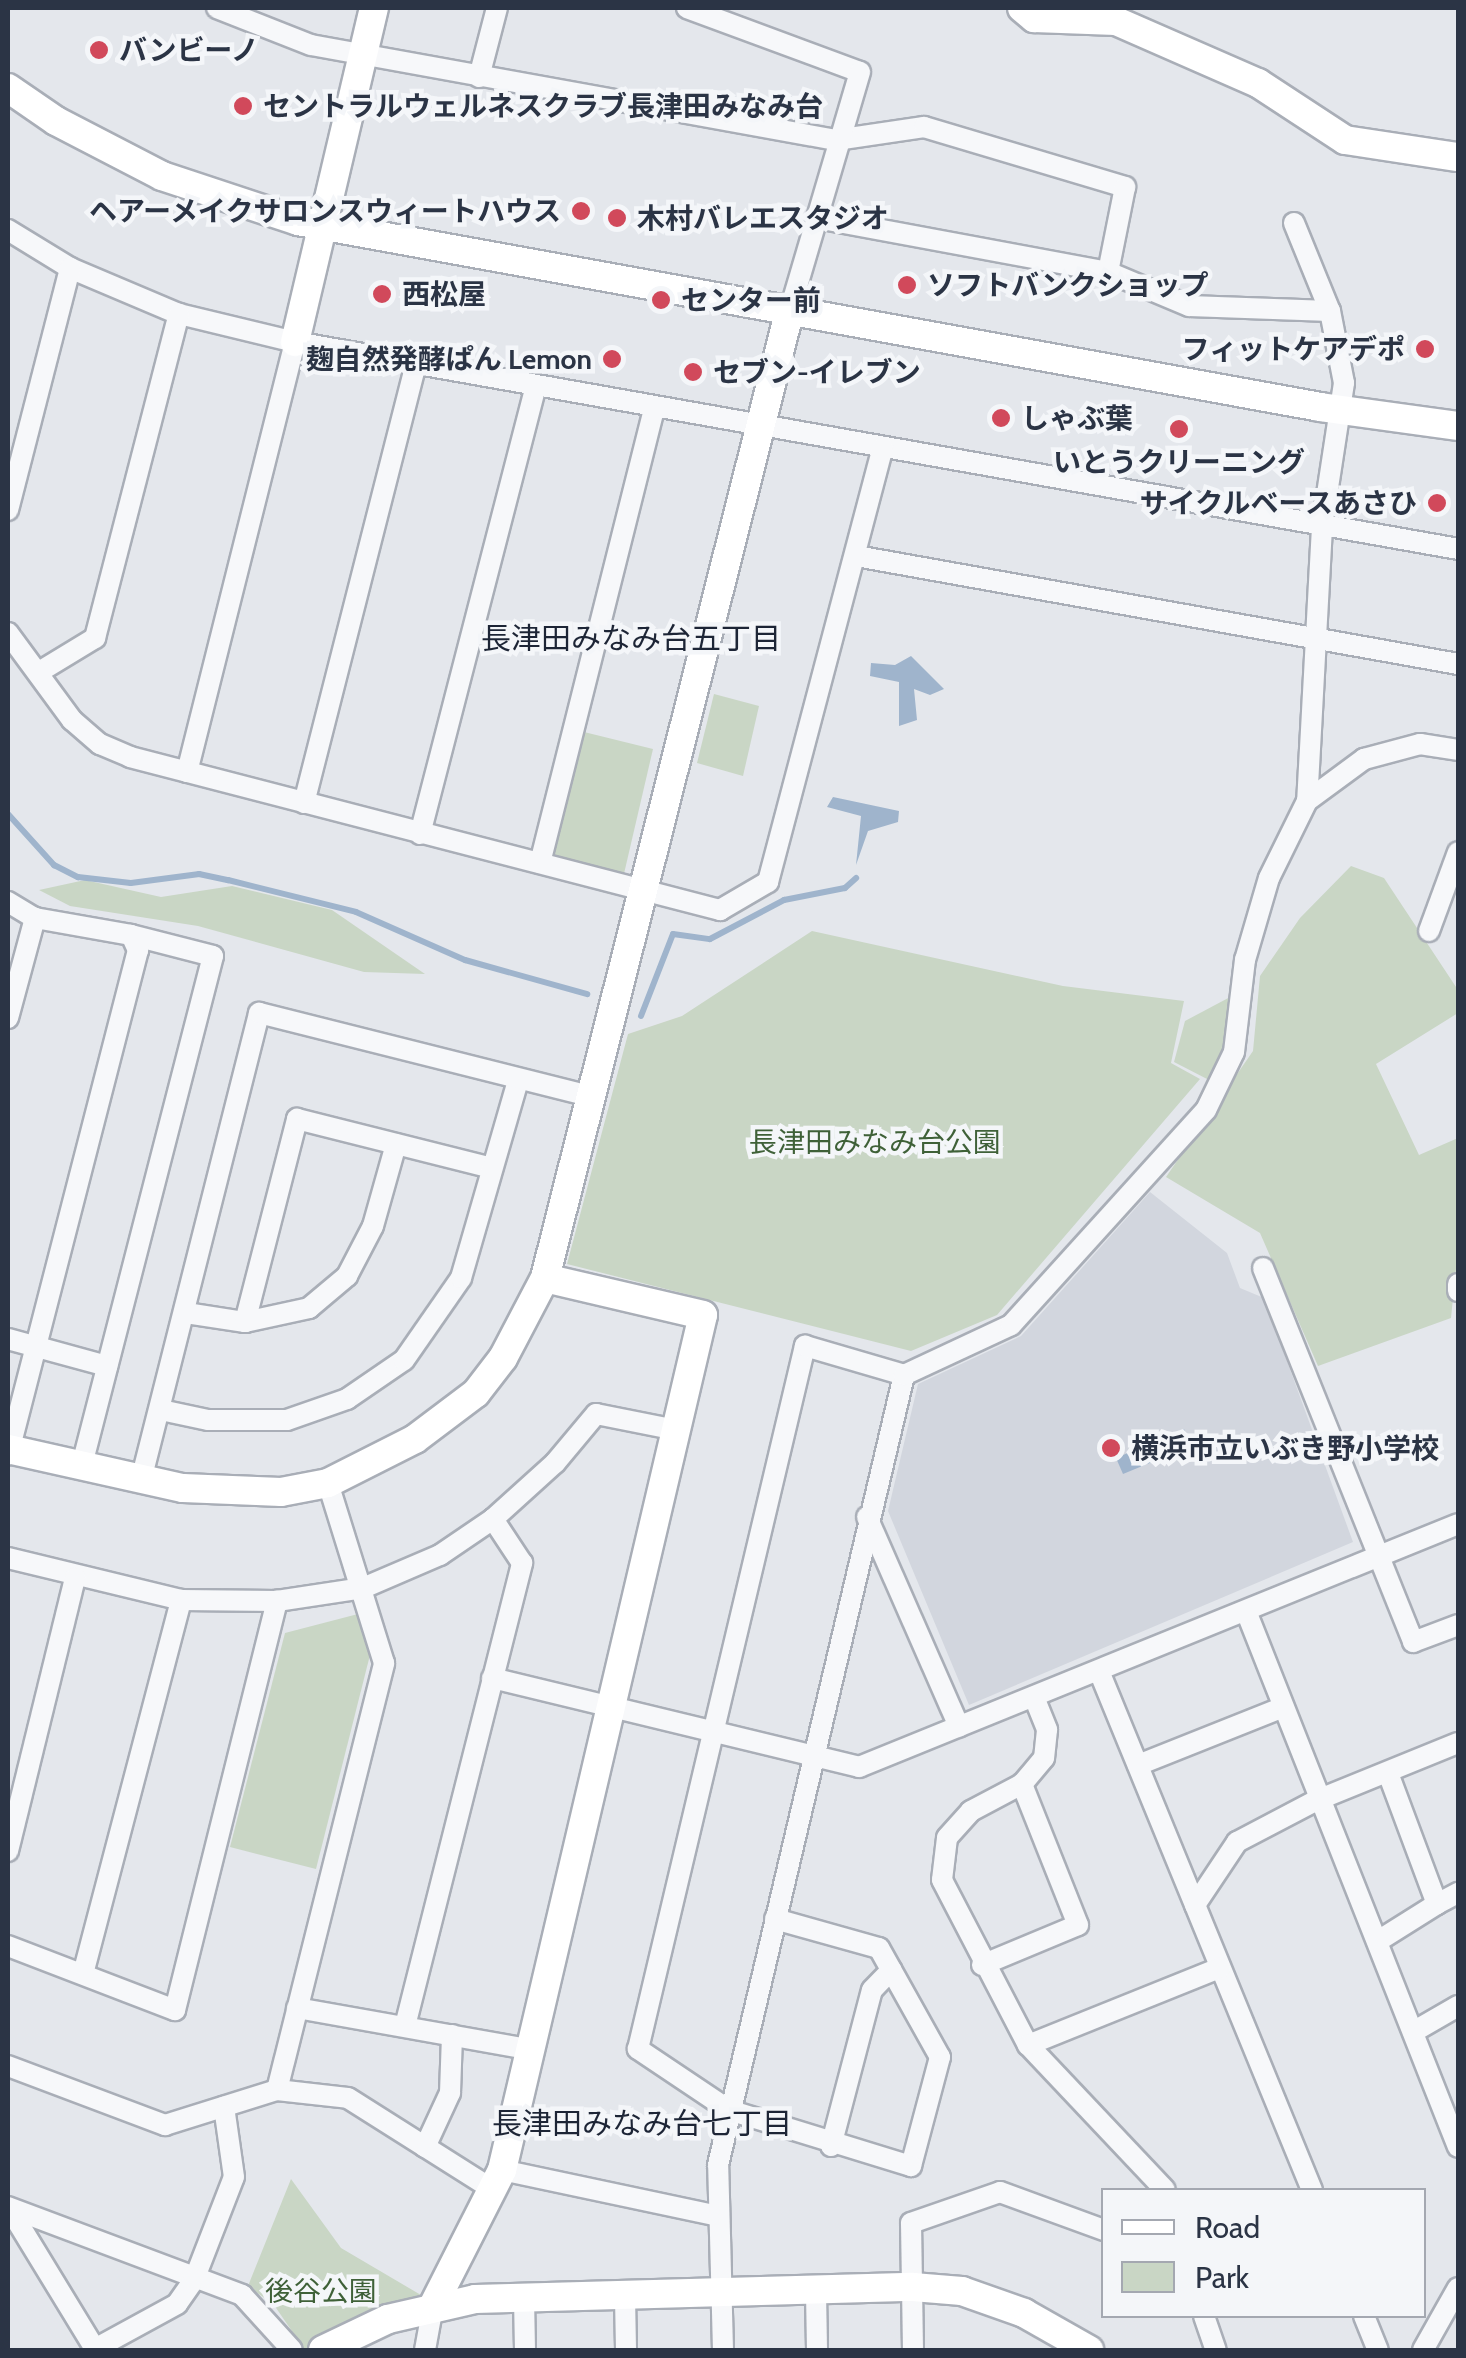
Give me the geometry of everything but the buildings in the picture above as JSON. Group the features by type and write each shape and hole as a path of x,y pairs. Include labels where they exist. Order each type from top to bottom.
{"street":[{"path":"217,8 256,17 364,56 836,140 924,127 1124,187 1108,272"},
{"path":"187,772 374,8"},
{"path":"479,77 497,8"},
{"path":"131,935 138,950 8,1451 141,1480 230,1494 328,1483 446,1421 476,1393 513,1342 544,1278 789,312 836,140 860,72 687,8"},
{"path":"1022,8 1034,18 1116,21 1258,82 1345,140 1458,157"},
{"path":"8,88 56,121 162,176 219,199 323,226 1344,410 1458,426"},
{"path":"817,218 1108,272 1189,306 1330,311"},
{"path":"775,1919 879,1948 940,2057 911,2166 831,2146 729,2110 632,2048 716,1731 806,1346 904,1374 1011,1325 1206,1110 1234,1052 1245,960 1269,878 1307,801 1322,528 1344,410 1330,311 1294,222"},
{"path":"8,230 70,268 179,314 295,342 415,367 1458,549"},
{"path":"8,510 70,268"},
{"path":"39,672 95,638 179,314"},
{"path":"304,802 415,367"},
{"path":"420,834 535,388"},
{"path":"540,863 654,408"},
{"path":"8,633 72,720 100,744 187,772 720,910 768,882 883,448"},
{"path":"856,556 1315,642 1458,664"},
{"path":"1307,801 1364,758 1420,744 1458,750"},
{"path":"1429,931 1450,894 1458,852"},
{"path":"8,902 35,918 131,935 213,956 86,1452"},
{"path":"8,1018 35,918"},
{"path":"141,1480 259,1013 590,1096"},
{"path":"160,1410 208,1420 288,1420 380,1381 446,1309 461,1278 518,1081"},
{"path":"244,1322 297,1119 492,1168"},
{"path":"186,1313 244,1322 309,1308 347,1276 373,1226 396,1144"},
{"path":"1263,1268 1413,1642 1458,1625"},
{"path":"425,2350 434,2306 497,2179 541,2033 609,1706 704,1316 544,1278"},
{"path":"8,1339 108,1366"},
{"path":"722,2350 718,2165 815,1756 867,1516 904,1374"},
{"path":"8,1558 74,1578 181,1600 277,1601 363,1588 440,1556 493,1519 596,1414 676,1430"},
{"path":"276,2090 384,1662 328,1483"},
{"path":"867,1516 959,1727"},
{"path":"405,2026 522,1563 493,1519"},
{"path":"492,1678 859,1767 1458,1524"},
{"path":"8,1851 74,1578"},
{"path":"83,1974 181,1600"},
{"path":"8,1946 175,2010 277,1601"},
{"path":"1246,1612 1279,1709 1378,1942 1458,2147"},
{"path":"1099,1671 1311,2188"},
{"path":"1034,1697 1047,1730 1044,1758 1022,1784 971,1812 947,1838 942,1880 982,1965 1028,2045 1162,2188"},
{"path":"1138,1765 1279,1709"},
{"path":"1195,1905 1237,1842 1316,1801 1458,1743"},
{"path":"1388,1773 1438,1904"},
{"path":"982,1965 1078,1924 1022,1784"},
{"path":"1378,1942 1458,1893"},
{"path":"1028,2045 1220,1968"},
{"path":"831,2146 872,1990 891,1970"},
{"path":"1413,2032 1458,2006"},
{"path":"297,2008 452,2035 541,2033"},
{"path":"425,2147 450,2093 452,2035"},
{"path":"8,2066 166,2125 276,2090 348,2098 425,2147 497,2179 718,2216"},
{"path":"8,2208 94,2350 177,2304 194,2280 234,2177 224,2106"},
{"path":"913,2350 911,2222 981,2198 1017,2194 1101,2229"},
{"path":"8,2208 242,2295 292,2350"},
{"path":"323,2350 434,2306 524,2298 913,2287 962,2291 1024,2313 1083,2349"},
{"path":"1423,2350 1458,2288"},
{"path":"816,2292 817,2350"},
{"path":"625,2297 626,2350"},
{"path":"524,2298 525,2350"},
{"path":"1205,2318 1216,2350"},
{"path":"1365,2318 1378,2350"}],"shaded area":[{"name":"横浜市立いぶき野小学校","path":"1150,1192 1227,1253 1240,1288 1264,1298 1353,1542 969,1705 888,1511 918,1384 1021,1336"}],"green space":[{"path":"714,694 759,706 743,776 697,763"},
{"path":"584,732 653,749 623,878 550,860"},
{"path":"1351,866 1384,878 1458,990 1458,1013 1376,1064 1419,1155 1458,1138 1458,1249 1451,1318 1318,1366 1260,1233 1166,1177 1253,1051 1260,976 1300,918"},
{"path":"85,880 161,897 232,886 332,910 425,974 364,972 198,926 70,906 39,890"},
{"name":"長津田みなみ台公園","path":"812,931 1063,986 1184,1001 1171,1063 1200,1079 997,1315 911,1351 567,1264 628,1034 682,1016"},
{"path":"1232,996 1225,1044 1209,1080 1174,1062 1185,1021"},
{"path":"358,1614 371,1651 316,1869 230,1847 285,1633"},
{"name":"後谷公園","path":"291,2179 341,2248 426,2298 305,2350 274,2305 248,2286"}],"water":[{"path":"911,656 944,689 930,695 914,689 917,720 899,726 899,682 870,676 871,663 895,665"},
{"path":"833,797 899,811 898,822 868,831 856,865 861,816 827,807"},
{"path":"1184,1429 1191,1446 1123,1474 1116,1458"}],"waterway":[{"path":"8,814 54,865 78,877 131,883 199,874 228,880 356,912 465,960 587,994"},
{"path":"641,1016 673,934 710,939 784,900 845,888 856,878"}],"place":[{"name":"バンビーノ","path":"99,50"},
{"name":"セントラルウェルネスクラブ長津田みなみ台","path":"243,106"},
{"name":"ヘアーメイクサロンスウィートハウス","path":"581,211"},
{"name":"木村バレエスタジオ","path":"617,218"},
{"name":"ソフトバンクショップ","path":"907,285"},
{"name":"西松屋","path":"382,294"},
{"name":"センター前","path":"661,300"},
{"name":"フィットケアデポ","path":"1425,349"},
{"name":"麹自然発酵ぱん Lemon","path":"612,359"},
{"name":"セブン-イレブン","path":"693,372"},
{"name":"しゃぶ葉","path":"1001,418"},
{"name":"いとうクリーニング","path":"1179,429"},
{"name":"サイクルベースあさひ","path":"1437,503"},
{"name":"横浜市立いぶき野小学校","path":"1111,1448"}],"district":[{"name":"長津田みなみ台五丁目","path":"631,639"},
{"name":"長津田みなみ台七丁目","path":"642,2124"}]}
